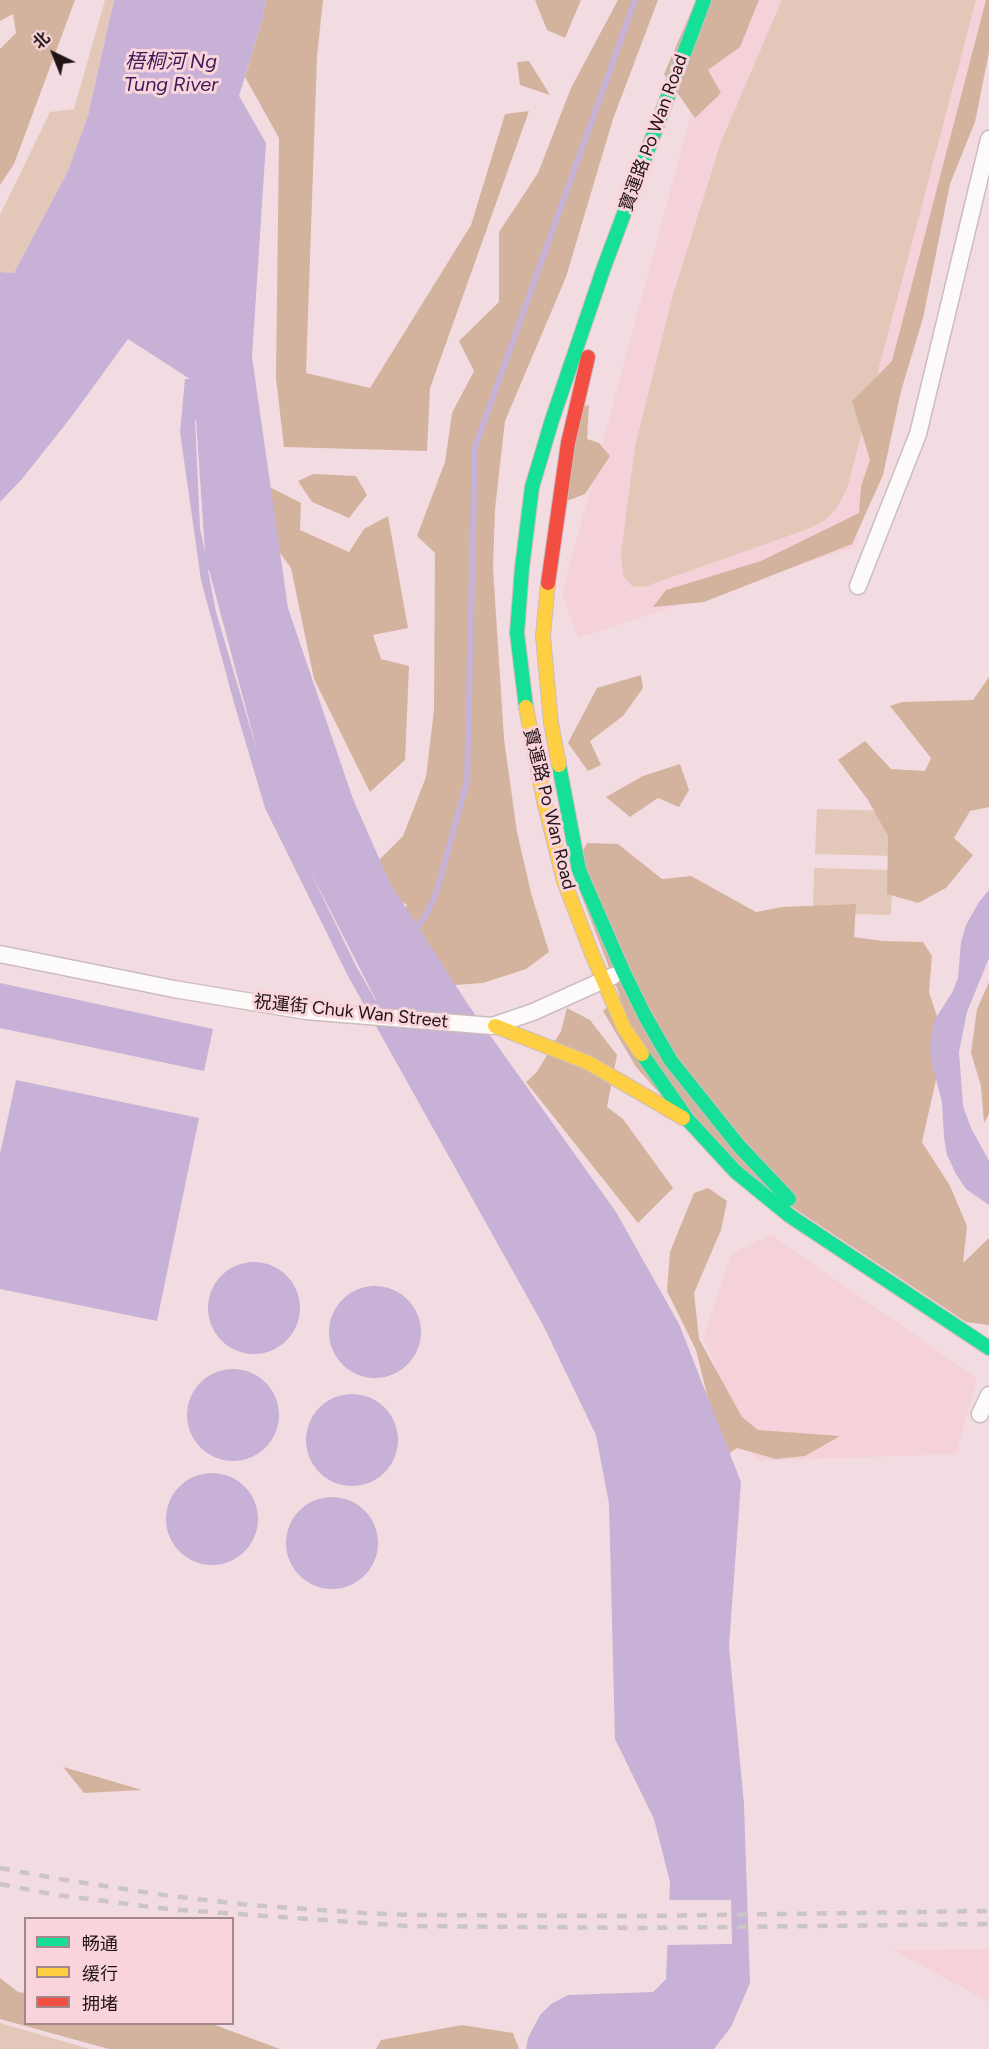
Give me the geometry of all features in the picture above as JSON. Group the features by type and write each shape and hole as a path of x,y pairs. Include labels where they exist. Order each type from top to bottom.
{"street":[{"name":"寶運路 Po Wan Road","path":"704,0 604,267 552,420 532,487 517,633 526,713 544,801 564,881 624,1028 688,1120 736,1172 790,1216 989,1348"},
{"path":"858,586 918,434 989,139"},
{"name":"寶運路 Po Wan Road","path":"604,267 590,347 568,443 551,556 543,636 552,723 579,870 622,971 671,1061 739,1146 807,1218 851,1257"},
{"name":"祝運街 Chuk Wan Street","path":"0,954 174,989 306,1011 495,1026 533,1012 622,971"},
{"path":"495,1026 589,1063 688,1120"},
{"path":"980,1414 989,1395"}],"shaded area":[{"path":"0,0 75,0 14,164 0,185 0,49 16,33 13,14 0,21"},
{"path":"105,0 114,0 88,116 68,171 14,273 0,272 0,215 50,112 74,109"},
{"path":"266,0 323,0 317,56 306,373 370,388 471,225 505,114 529,111 430,388 427,451 284,447 276,378 279,138 245,77"},
{"path":"535,0 581,0 565,38 547,30"},
{"path":"618,0 658,0 613,119 566,277 505,421 495,509 493,568 504,739 517,832 531,893 549,952 526,969 483,983 427,987 378,945 407,905 361,878 403,836 426,777 434,710 435,553 417,536 445,462 452,413 474,371 459,341 499,302 499,232 538,173 571,88"},
{"path":"696,0 759,0 740,47 708,70 721,93 695,118 664,74"},
{"path":"731,0 989,0 989,3 855,547 578,638 562,594 714,28"},
{"path":"782,0 976,0 847,489 837,508 825,520 808,529 644,587 632,586 623,576 621,553 635,447 672,298 721,142"},
{"path":"986,0 989,0 989,52 975,122 950,184 923,318 901,391 883,475 852,544 704,602 653,607 666,590 761,561 859,513 861,486 870,460 852,401 892,361"},
{"path":"529,61 550,95 520,85 517,62"},
{"path":"589,405 587,439 599,443 610,456 585,494 551,507 568,410"},
{"path":"313,474 356,476 367,495 349,518 312,502 298,481"},
{"path":"262,483 301,503 300,530 349,552 364,529 388,516 408,628 373,635 381,659 409,666 405,760 370,792 314,679 291,568 267,535"},
{"path":"641,675 643,688 623,716 590,741 601,765 588,771 568,743 597,688"},
{"path":"989,677 989,807 970,811 954,838 973,855 946,888 918,903 887,894 888,836 868,800 838,760 865,741 891,769 925,771 931,758 890,706 902,702 973,700"},
{"path":"680,764 689,790 679,807 658,798 630,817 606,797 643,776"},
{"path":"817,809 895,811 894,856 815,854"},
{"path":"587,843 618,844 662,879 691,876 756,912 782,907 856,904 854,937 883,941 923,942 932,956 929,992 945,1040 922,1142 950,1186 967,1226 963,1263 989,1238 989,1325 966,1322 715,1156 636,1067 603,1011 620,996 572,871"},
{"path":"814,868 893,870 891,915 813,913"},
{"path":"989,982 989,1114 984,1123 981,1086 971,1053 977,1009"},
{"path":"567,1008 590,1020 617,1055 607,1107 623,1119 673,1188 638,1223 526,1082 537,1072 561,1031"},
{"path":"708,1188 727,1201 721,1230 694,1293 699,1339 742,1417 758,1430 840,1436 805,1456 776,1459 737,1448 727,1455 712,1415 696,1350 667,1291 670,1252 694,1193"},
{"path":"771,1235 977,1378 956,1454 756,1461 703,1338 732,1253"},
{"path":"63,1767 98,1777 142,1790 84,1793"},
{"path":"989,1949 989,2002 893,1950"},
{"path":"0,1978 18,1992 24,1993 24,2025 215,2025 280,2049 109,2049 0,2019"},
{"path":"0,2023 90,2049 0,2049"},
{"path":"462,2025 513,2033 519,2049 376,2049 381,2040"}],"water":[{"name":"梧桐河 Ng Tung River","path":"114,0 266,0 239,96 266,143 252,357 288,608 353,799 390,883 467,1003 616,1212 679,1324 741,1482 729,1646 744,1804 750,1983 731,2027 714,2049 526,2049 528,2038 540,2015 551,2004 568,1995 653,1992 666,1979 670,1882 654,1819 615,1739 609,1504 596,1435 543,1325 348,976 265,808 201,580 180,432 185,379 190,379 128,339 72,416 22,479 0,502 0,272 14,273 68,171 88,116","holes":["196,420 205,552 200,528","208,570 258,754 216,612","307,865 376,1001 356,966"]},
{"path":"989,890 989,958 967,1012 959,1052 963,1106 971,1128 989,1161 989,1205 966,1189 947,1155 942,1102 931,1060 930,1045 934,1021 953,991 958,978 961,942 966,925"},
{"path":"0,983 213,1029 204,1071 0,1028"},
{"path":"16,1080 199,1118 157,1321 0,1289 0,1154"},
{"path":"254,1262 272,1265 287,1275 297,1290 300,1308 297,1326 287,1341 272,1351 254,1354 236,1351 221,1341 211,1326 208,1308 211,1290 221,1275 236,1265"},
{"path":"375,1286 393,1289 408,1299 418,1314 421,1332 418,1350 408,1365 393,1375 375,1378 357,1375 342,1365 332,1350 329,1332 332,1314 342,1299 357,1289"},
{"path":"233,1369 251,1372 266,1382 276,1397 279,1415 276,1433 266,1448 251,1458 233,1461 215,1458 200,1448 190,1433 187,1415 190,1397 200,1382 215,1372"},
{"path":"352,1394 370,1397 385,1407 395,1422 398,1440 395,1458 385,1473 370,1483 352,1486 334,1483 319,1473 309,1458 306,1440 309,1422 319,1407 334,1397"},
{"path":"212,1473 230,1476 245,1486 255,1501 258,1519 255,1537 245,1552 230,1562 212,1565 194,1562 179,1552 169,1537 166,1519 169,1501 179,1486 194,1476"},
{"path":"332,1497 350,1500 365,1510 375,1525 378,1543 375,1561 365,1576 350,1586 332,1589 314,1586 299,1576 289,1561 286,1543 289,1525 299,1510 314,1500"}],"pier":[{"path":"666,1900 731,1900 732,1944 665,1945"}],"waterway":[{"path":"413,933 426,915 436,894 467,781 475,447 635,0"}],"railway":[{"path":"0,1868 170,1896 250,1905 364,1913 643,1916 989,1911"},
{"path":"0,1884 56,1895 168,1909 407,1926 642,1928 989,1924"}],"traffic: fast":[{"path":"526,707 517,633 532,487 552,420 604,267 704,0"},
{"path":"559,765 579,870 645,1016 671,1061 739,1146 789,1199"},
{"path":"642,1054 688,1120 736,1172 790,1216 989,1348"}],"traffic: slow":[{"path":"548,583 543,636 551,723 559,765"},
{"path":"526,707 544,801 564,881 624,1028 642,1054"},
{"path":"495,1026 589,1063 683,1118"}],"traffic: jam":[{"path":"548,583 568,443 588,357"}]}
